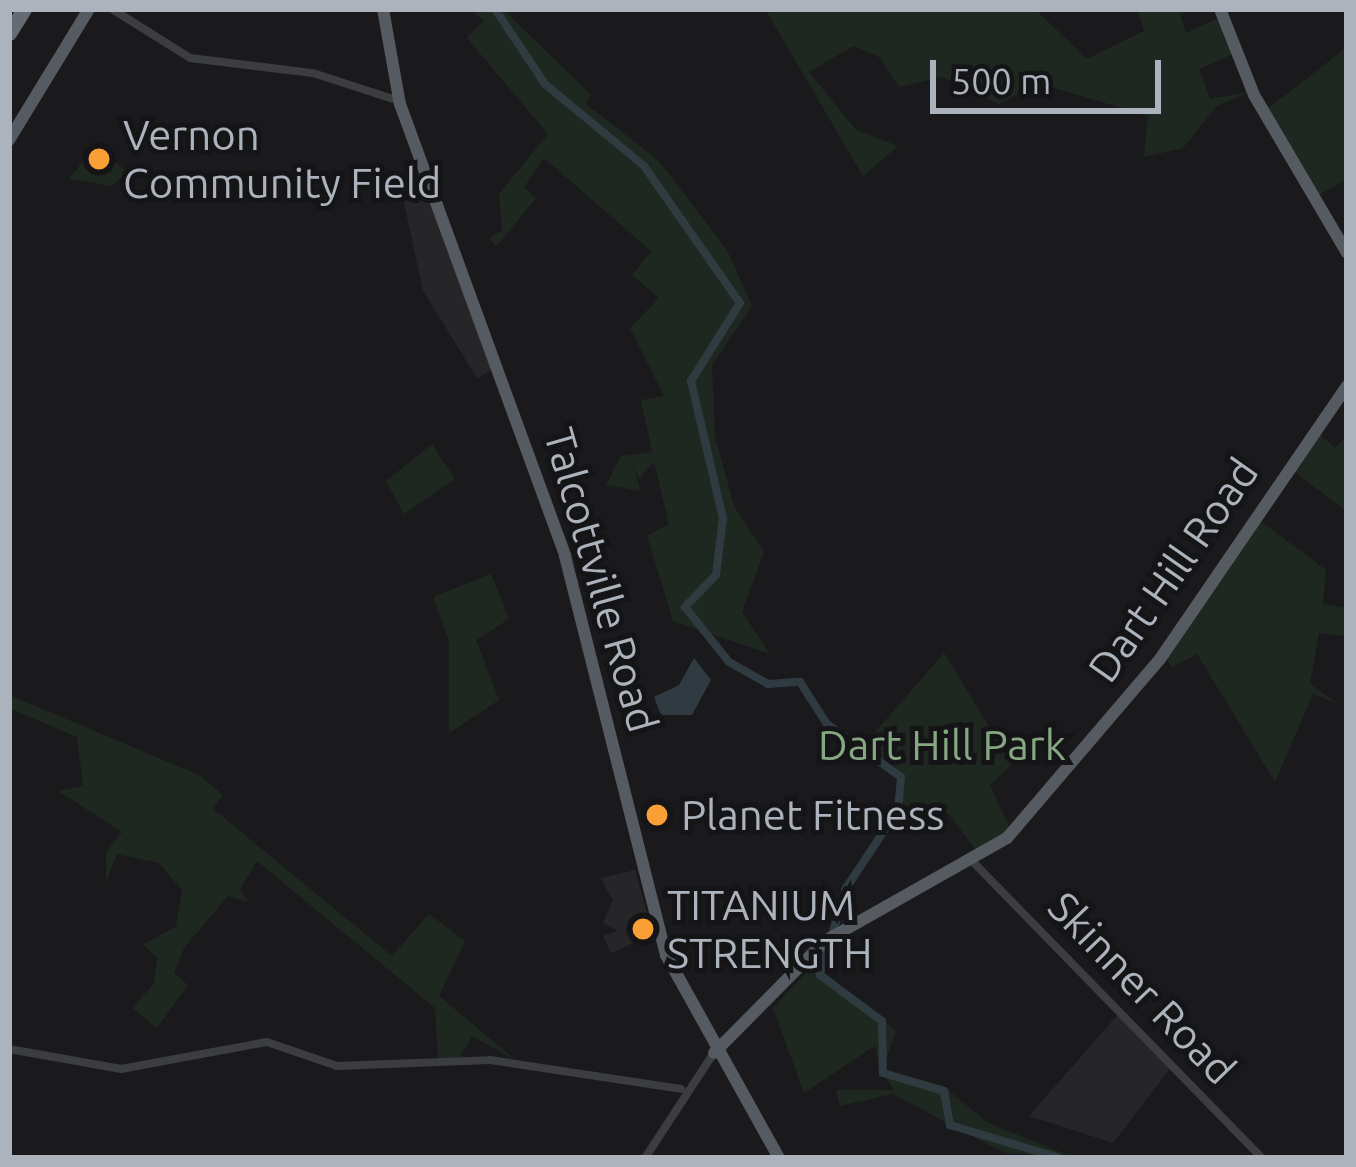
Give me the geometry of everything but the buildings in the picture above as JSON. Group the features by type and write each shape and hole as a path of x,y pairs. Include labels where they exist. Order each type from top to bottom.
{"highway":[{"path":"9,33 24,9"}],"main road":[{"path":"9,140 89,9"},
{"name":"Talcottville Road","path":"383,9 399,101 535,456 665,955 714,1053 779,1158"},
{"path":"1220,9 1254,95 1347,253"},
{"name":"Dart Hill Road","path":"714,1053 839,933 975,864 1160,658 1347,386"}],"street":[{"path":"112,9 190,58 313,73 399,101"},
{"name":"Skinner Road","path":"975,864 1262,1158"},
{"path":"9,1049 122,1069 267,1042 337,1066 490,1060 681,1089"},
{"path":"645,1158 681,1089 714,1053"}],"shaded area":[{"path":"427,177 497,367 477,378 423,291 403,198"},
{"path":"694,658 711,680 692,715 661,715 654,697 679,685"},
{"path":"635,870 653,934 611,953 603,936 618,931 603,923 613,900 600,878"},
{"path":"1121,1011 1173,1065 1113,1143 1029,1116"}],"green space":[{"path":"471,9 503,9 591,95 585,103 658,160 727,250 752,306 712,365 715,437 734,506 764,552 742,612 770,654 673,621 647,536 669,524 654,462 639,478 632,464 641,491 606,485 621,456 652,452 641,400 664,396 630,328 659,298 632,275 651,251 544,158 524,187 536,198 496,247 489,238 502,231 499,194 548,134 467,38 483,21"},
{"path":"765,9 1035,9 1087,59 1144,31 1137,9 1190,9 1180,14 1186,33 1219,18 1233,54 1199,69 1210,99 1249,92 1217,106 1183,148 1144,157 1148,116 1039,83 999,104 942,77 899,87 879,57 853,46 809,72 856,130 898,146 863,176"},
{"path":"1347,47 1347,179 1317,196 1266,110"},
{"name":"Vernon Community Field","path":"95,146 128,172 112,186 69,179"},
{"path":"1317,432 1335,448 1347,436 1347,512 1290,468"},
{"path":"432,444 455,479 404,514 386,481"},
{"path":"1255,517 1326,570 1323,604 1347,608 1346,636 1319,633 1310,684 1338,704 1313,694 1275,782 1197,654 1172,667 1165,657"},
{"path":"491,574 509,619 476,640 499,700 449,733 449,641 433,597"},
{"name":"Dart Hill Park","path":"944,653 1012,764 990,785 1010,829 981,857 948,813 911,827 897,811 900,775 888,757 872,765 864,745"},
{"path":"9,695 199,775 223,795 213,809 392,956 429,914 465,941 439,996 518,1062 472,1036 459,1059 438,1060 435,1008 257,861 240,889 248,902 228,896 184,948 174,973 188,985 157,1028 132,1008 154,984 157,958 143,944 176,927 182,890 159,863 117,854 106,883 106,852 122,832 58,791 83,786 77,737 9,708"},
{"path":"832,945 820,977 896,1030 883,1070 943,1086 988,1123 1075,1158 1004,1153 893,1094 840,1106 836,1090 894,1090 879,1068 875,1046 804,1093 773,1008"}],"waterway":[{"path":"495,9 545,84 644,166 740,303 691,381 723,518 716,575 685,607 729,662 768,684 800,682 827,724 901,777 898,810 846,888 820,975 882,1021 883,1073 944,1091 950,1125 1059,1158"}],"place":[{"name":"Vernon Community Field","path":"99,159"},
{"name":"Planet Fitness","path":"657,815"},
{"name":"TITANIUM STRENGTH","path":"643,929"}]}
